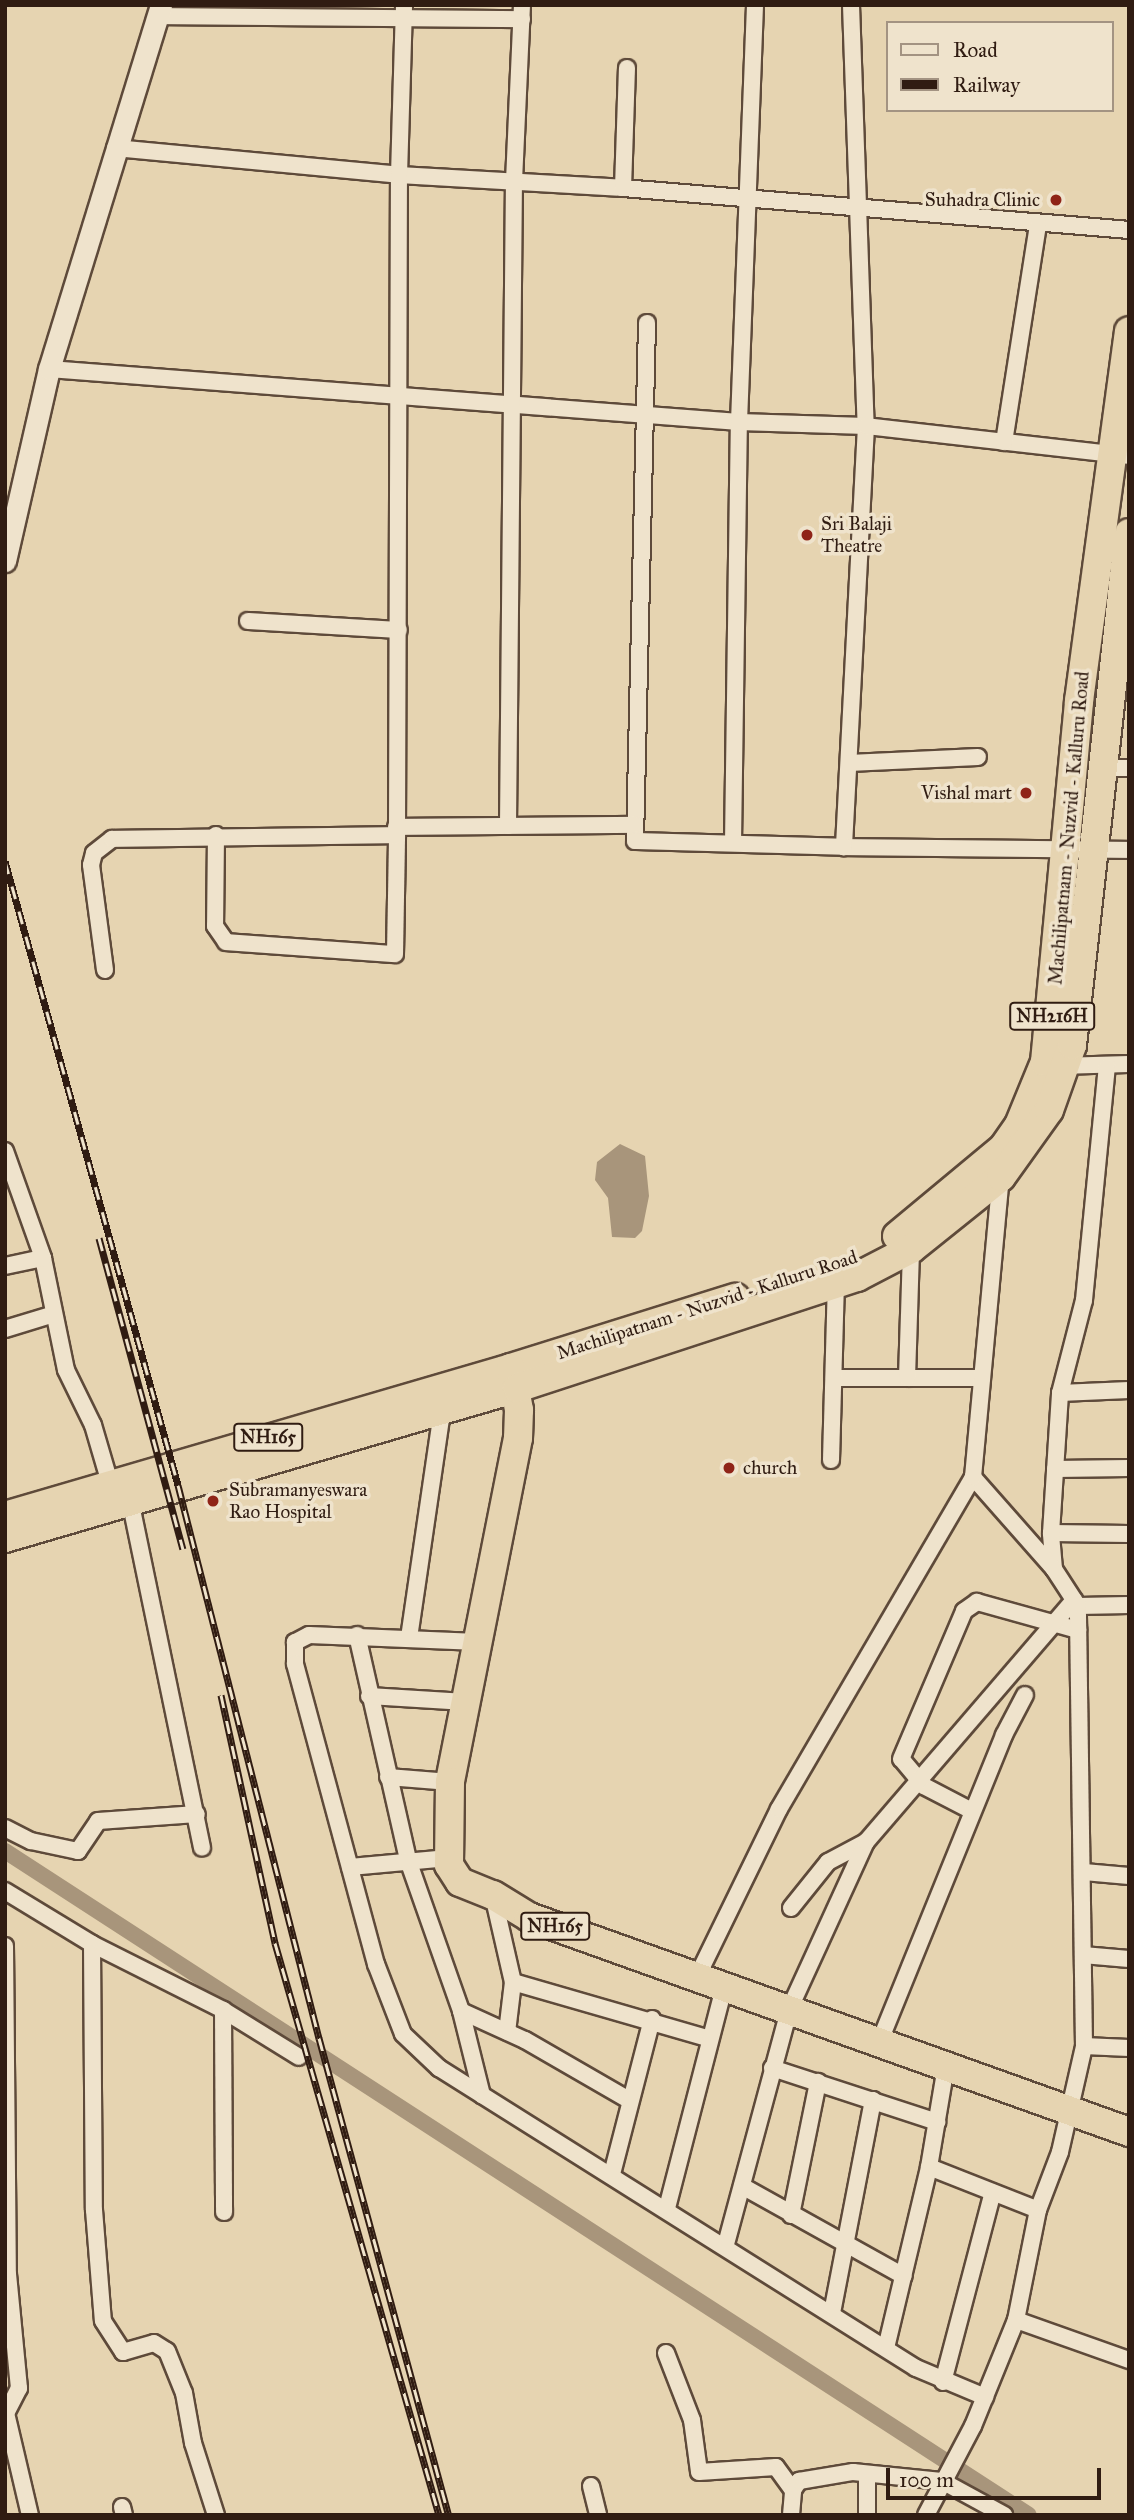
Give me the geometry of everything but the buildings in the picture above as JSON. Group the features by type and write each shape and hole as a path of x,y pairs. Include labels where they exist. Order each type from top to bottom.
{"highway":[{"name":"Machilipatnam - Nuzvid - Kalluru Road","path":"514,1378 831,1268 882,1245 940,1204 1003,1148 1056,1065 1066,849 1119,455 1129,331"},
{"name":"Machilipatnam - Nuzvid - Kalluru Road","path":"514,1378 836,1284 911,1249 1001,1177 1035,1134 1056,1065 1096,849 1117,768 1129,533"},
{"name":"NH165","path":"5,1516 120,1492 442,1411 514,1378"},
{"name":"NH165","path":"5,1538 120,1492 514,1378"},
{"path":"449,1858 450,1782 518,1438 514,1378"},
{"name":"NH165","path":"449,1858 460,1882 493,1895 529,1917 1129,2132"}],"street":[{"path":"733,843 739,422 754,5"},
{"path":"844,847 866,426 862,206 851,5"},
{"path":"5,561 48,369 160,11 522,12 514,181 508,826"},
{"path":"216,835 215,926 226,943 395,954 401,394 399,175 404,12"},
{"path":"623,188 627,68"},
{"path":"115,148 399,175 862,206 1038,225 1129,230"},
{"path":"1004,442 1038,225"},
{"path":"647,323 635,841 844,847 1129,850"},
{"path":"48,369 401,394 644,416 866,426 1119,455"},
{"path":"248,621 399,630"},
{"path":"849,763 978,757"},
{"path":"105,970 91,865 94,853 112,839 508,826 635,825"},
{"path":"1056,1065 1107,1067 1129,1064"},
{"path":"1054,1569 1051,1533 1060,1394 1084,1300 1107,1067"},
{"path":"5,1151 43,1258 66,1370 93,1425 120,1492 197,1814 202,1848"},
{"path":"697,1977 779,1809 973,1477 1001,1177"},
{"path":"907,1378 911,1249"},
{"path":"5,1266 43,1258"},
{"path":"831,1460 836,1284"},
{"path":"5,1329 54,1314"},
{"path":"834,1378 982,1378"},
{"path":"1060,1394 1129,1390"},
{"path":"409,1638 442,1411"},
{"path":"1055,1469 1129,1468"},
{"path":"926,2515 967,2438 1016,2320 1038,2210 1069,2111 1084,2046 1084,1872 1076,1603 1054,1569 973,1477"},
{"path":"1051,1533 1129,1534"},
{"path":"972,1811 924,1786 901,1759 964,1611 977,1602 1078,1630"},
{"path":"726,2245 789,2010 866,1842 1054,1623 1076,1603 1129,1605"},
{"path":"478,1642 357,1636 300,1637 294,1651 380,1976 403,2034 421,2055 482,2095 667,2208 886,2348 943,2382 985,2397"},
{"path":"357,1636 409,1863 461,2011 482,2095"},
{"path":"879,2043 972,1811 1024,1695"},
{"path":"369,1696 466,1702"},
{"path":"388,1777 450,1782"},
{"path":"5,1828 31,1840 78,1851 98,1821 197,1814"},
{"path":"791,1908 828,1862 866,1842"},
{"path":"350,1867 449,1858"},
{"path":"1084,1872 1129,1876"},
{"path":"5,1891 92,1944 223,2010 299,2057"},
{"path":"493,1895 513,1982 507,2032"},
{"path":"92,1944 94,2210 103,2321 123,2351 154,2343 167,2351 184,2393 193,2443 216,2515"},
{"path":"5,1946 8,2274 19,2388 6,2413 30,2515"},
{"path":"1083,1955 1129,1959"},
{"path":"513,1982 652,2019 710,2039"},
{"path":"667,2208 724,1987"},
{"path":"223,2010 224,2212"},
{"path":"461,2011 507,2032 629,2100"},
{"path":"612,2174 652,2019"},
{"path":"1084,2046 1129,2048"},
{"path":"886,2348 929,2167 946,2067"},
{"path":"772,2068 937,2122"},
{"path":"791,2215 818,2082"},
{"path":"832,2313 873,2100"},
{"path":"929,2167 1038,2210"},
{"path":"741,2186 846,2247 904,2276"},
{"path":"943,2382 993,2192"},
{"path":"1016,2320 1129,2360"},
{"path":"666,2353 692,2420 699,2472 776,2467 793,2490"},
{"path":"867,2474 867,2515"},
{"path":"791,2515 793,2490 799,2481 816,2476 867,2474 946,2476 1004,2515"},
{"path":"591,2486 598,2515"}],"shaded area":[{"path":"620,1144 645,1156 649,1196 642,1231 635,1238 612,1237 608,1198 595,1180 597,1162"}],"waterway":[{"path":"5,1851 1029,2515"}],"railway":[{"path":"5,861 178,1485 319,2038 449,2515"},
{"path":"99,1238 183,1549"},
{"path":"221,1695 275,1943 439,2515"}],"place":[{"name":"Suhadra Clinic","path":"1056,200"},
{"name":"Sri Balaji Theatre","path":"807,535"},
{"name":"Vishal mart","path":"1026,793"},
{"name":"church","path":"729,1468"},
{"name":"Subramanyeswara Rao Hospital","path":"213,1501"}]}
